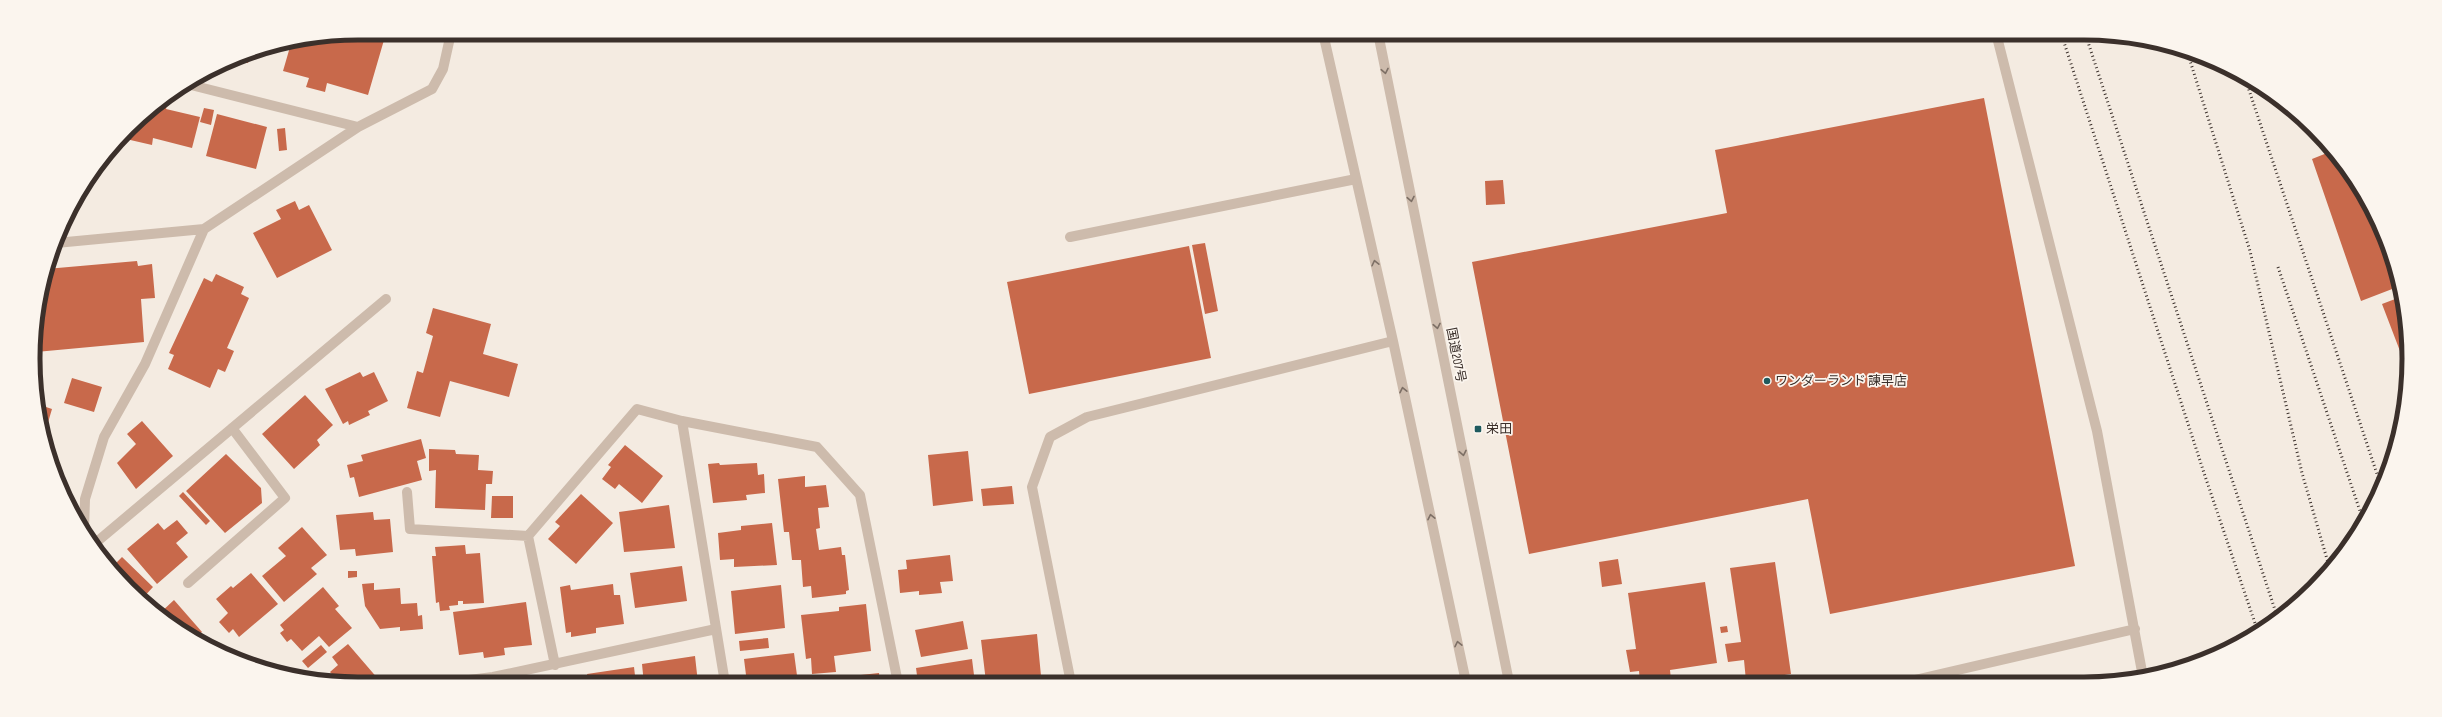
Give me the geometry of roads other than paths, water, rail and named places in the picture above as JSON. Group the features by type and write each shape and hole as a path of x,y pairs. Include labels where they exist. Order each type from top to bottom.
{"street":[{"path":"62,242 204,229 358,128 432,89 443,69 449,40"},
{"path":"1325,40 1393,341 1465,677"},
{"name":"国道207号","path":"1379,40 1508,677"},
{"path":"1998,40 2097,431 2142,672"},
{"path":"195,86 358,128"},
{"path":"1070,237 1356,179"},
{"path":"84,520 85,499 104,437 145,364 204,229"},
{"path":"98,541 386,299"},
{"path":"1070,677 1032,487 1050,437 1087,417 1393,341"},
{"path":"528,536 637,409 682,421 817,447 860,495 897,677"},
{"path":"682,421 725,677"},
{"path":"188,583 285,498 232,428"},
{"path":"408,492 410,529 528,536"},
{"path":"528,536 555,665"},
{"path":"494,677 716,629"},
{"path":"1928,677 2134,629"}],"railway":[{"path":"2063,40 2205,476 2256,626"},
{"path":"2087,40 2276,612"},
{"path":"2189,58 2250,251 2302,473 2328,562"},
{"path":"2248,86 2379,479"},
{"path":"2278,267 2361,514"}],"place":[{"name":"ワンダーランド 諫早店","path":"1767,381"},
{"name":"栄田","path":"1478,429"}]}
